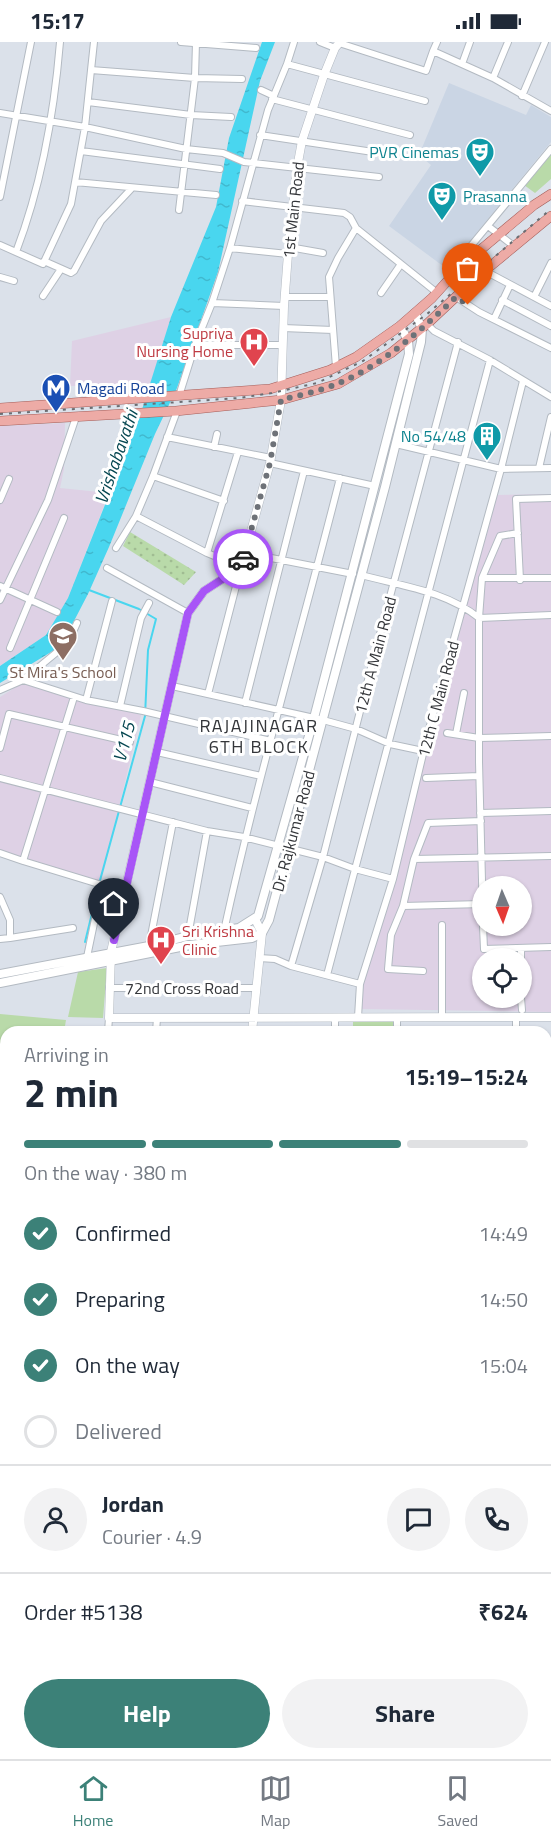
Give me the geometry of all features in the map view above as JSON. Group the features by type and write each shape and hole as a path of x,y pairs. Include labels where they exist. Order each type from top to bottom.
{"main road":[{"path":"0,408 270,389 336,367 356,357 400,326 416,313 457,270 534,205 551,194"},
{"path":"0,421 174,411 281,400 338,384 382,359 425,327 456,297 551,217"},
{"path":"416,313 425,327"},
{"path":"400,326 408,340"},
{"name":"Dr. Rajkumar Road","path":"262,933 269,920 283,847 357,575 396,444 425,327"},
{"name":"Dr. Rajkumar Road","path":"357,575 375,486 409,354 408,340"},
{"path":"174,411 175,397"},
{"name":"Dr. Rajkumar Road","path":"255,919 283,847"},
{"path":"0,983 189,936 239,928 255,919"},
{"path":"0,974 87,957 252,938 262,933"}],"street":[{"path":"0,197 32,42"},
{"path":"16,252 38,186 52,123 60,42"},
{"path":"0,245 43,264 71,204 85,127 94,42"},
{"path":"181,42 256,48"},
{"path":"175,397 212,303 230,248 260,135 294,42"},
{"path":"320,42 338,44 426,71 437,42"},
{"path":"462,64 470,42"},
{"path":"493,78 508,42"},
{"path":"522,96 545,42"},
{"path":"179,210 195,78 195,43"},
{"name":"1st Main Road","path":"241,567 270,460 281,400 288,251 302,141 324,75 338,44"},
{"path":"434,51 493,78 551,111"},
{"path":"287,64 425,101"},
{"path":"91,70 242,79"},
{"path":"261,90 273,97 410,135"},
{"path":"88,102 191,115 231,117"},
{"path":"0,113 85,127 186,149 223,153 244,162 379,177"},
{"path":"260,135 393,155"},
{"path":"457,270 456,264 551,149"},
{"path":"81,151 220,169"},
{"path":"75,182 216,195"},
{"path":"44,261 71,273 74,271 101,221 132,188"},
{"path":"242,201 344,213 350,217 356,228 436,292"},
{"path":"488,226 515,247"},
{"path":"336,367 329,277 356,228"},
{"path":"230,248 323,253"},
{"path":"381,293 402,264"},
{"path":"534,297 551,264"},
{"path":"43,296 61,269"},
{"path":"485,272 551,306"},
{"path":"0,278 14,281"},
{"path":"494,319 510,285"},
{"path":"285,297 330,297"},
{"path":"456,297 551,348"},
{"path":"502,300 551,326"},
{"path":"212,303 284,306"},
{"path":"425,327 458,342 551,397"},
{"path":"283,328 333,330"},
{"name":"12th A Main Road","path":"291,966 323,857 458,342"},
{"path":"195,345 282,345"},
{"path":"327,975 490,360"},
{"name":"12th C Main Road","path":"358,1017 360,984 393,879 423,751 501,469 522,381"},
{"path":"116,548 136,516 153,476 174,411"},
{"path":"0,600 2,587 48,500 76,417"},
{"path":"539,468 551,417"},
{"path":"214,447 217,434"},
{"path":"167,437 375,486"},
{"path":"396,444 501,469 551,468"},
{"path":"207,553 238,452"},
{"path":"245,703 304,471"},
{"path":"153,476 224,501"},
{"path":"224,931 244,837 340,478"},
{"path":"0,500 9,479"},
{"path":"520,580 516,499 551,498"},
{"path":"136,516 207,553 241,567"},
{"path":"10,648 64,518"},
{"path":"482,876 478,618 482,578 500,536 518,532"},
{"path":"246,553 281,558 429,592 463,605 478,618 551,615"},
{"path":"108,1026 110,956 188,613 204,591 241,567"},
{"path":"208,694 241,567"},
{"path":"108,568 188,613"},
{"path":"482,578 551,579"},
{"path":"2,587 30,602 57,612"},
{"path":"86,700 112,601"},
{"path":"120,706 148,603"},
{"path":"0,690 23,680 68,643 77,623"},
{"path":"23,680 86,700 271,741"},
{"path":"172,686 280,709 356,729 390,744 423,751"},
{"path":"456,734 464,693"},
{"path":"23,861 74,697"},
{"path":"0,748 9,714 130,742"},
{"path":"447,733 479,738 551,736"},
{"path":"157,752 261,776"},
{"path":"426,778 479,776"},
{"path":"0,777 207,831 244,837 323,857 355,869 393,879"},
{"path":"150,782 252,808"},
{"path":"423,971 388,969 391,935 403,906 414,859 428,823 551,811"},
{"path":"149,946 173,822"},
{"path":"189,936 207,831"},
{"path":"0,853 99,884 87,957"},
{"path":"414,859 551,856"},
{"path":"0,897 10,920 10,938"},
{"path":"403,906 472,904"},
{"path":"252,1026 262,933 255,919"},
{"path":"442,925 442,1017"},
{"path":"0,939 73,928"},
{"path":"521,948 551,947"},
{"path":"260,958 275,959 291,966 360,984"},
{"name":"72nd Cross Road","path":"109,988 256,988"},
{"path":"335,1017 335,1026"},
{"path":"397,1017 397,1026"},
{"path":"516,1017 516,1026"},
{"name":"72nd Cross Road","path":"109,1018 551,1017"},
{"path":"156,1026 157,1018"}],"shaded area":[{"path":"449,83 526,115 531,105 551,117 551,142 447,269 389,226 431,165 419,155"},
{"path":"171,317 151,384 70,386 72,341"},
{"path":"65,423 64,469 60,488 109,493 68,598 46,635 0,666 0,426"},
{"path":"551,494 551,1012 360,1009 361,990 496,495"},
{"path":"24,682 141,715 101,883 0,854 0,697"}],"green space":[{"path":"551,154 551,179 535,193 524,185"},
{"path":"130,532 196,572 184,585 123,546"},
{"path":"107,968 103,1018 68,1017 78,972"},
{"path":"0,1014 66,1020 65,1026 0,1026"},
{"path":"353,1020 393,1020 393,1026 353,1026"}],"water":[{"path":"262,42 275,42 260,81 218,272 177,388 155,434 88,594 61,646 0,683 0,666 46,635 68,598 139,419 171,317 216,207 229,138"}],"waterway":[{"name":"V115","path":"89,590 139,609 156,619 148,650 145,716 99,884"},
{"name":"V115","path":"85,942 97,893"}],"railway":[{"path":"0,414 239,398 317,383 363,361 427,314 551,209"}],"way so far":[{"path":"243,559 270,463 281,400 338,384 364,370 422,329 456,297 468,305"}],"place":[{"name":"PVR Cinemas","path":"480,178"},
{"name":"Prasanna","path":"442,222"},
{"name":"Supriya Nursing Home","path":"254,368"},
{"name":"Magadi Road","path":"56,414"},
{"name":"No 54/48","path":"487,462"},
{"name":"St Mira's School","path":"63,662"},
{"name":"Sri Krishna Clinic","path":"161,966"}],"district":[{"name":"RAJAJINAGAR 6TH BLOCK","path":"259,735"}],"route":[{"path":"114,940 188,613 204,591 241,567 243,559"}],"water label":[{"name":"Vrishabavathi","path":"116,457"}]}
